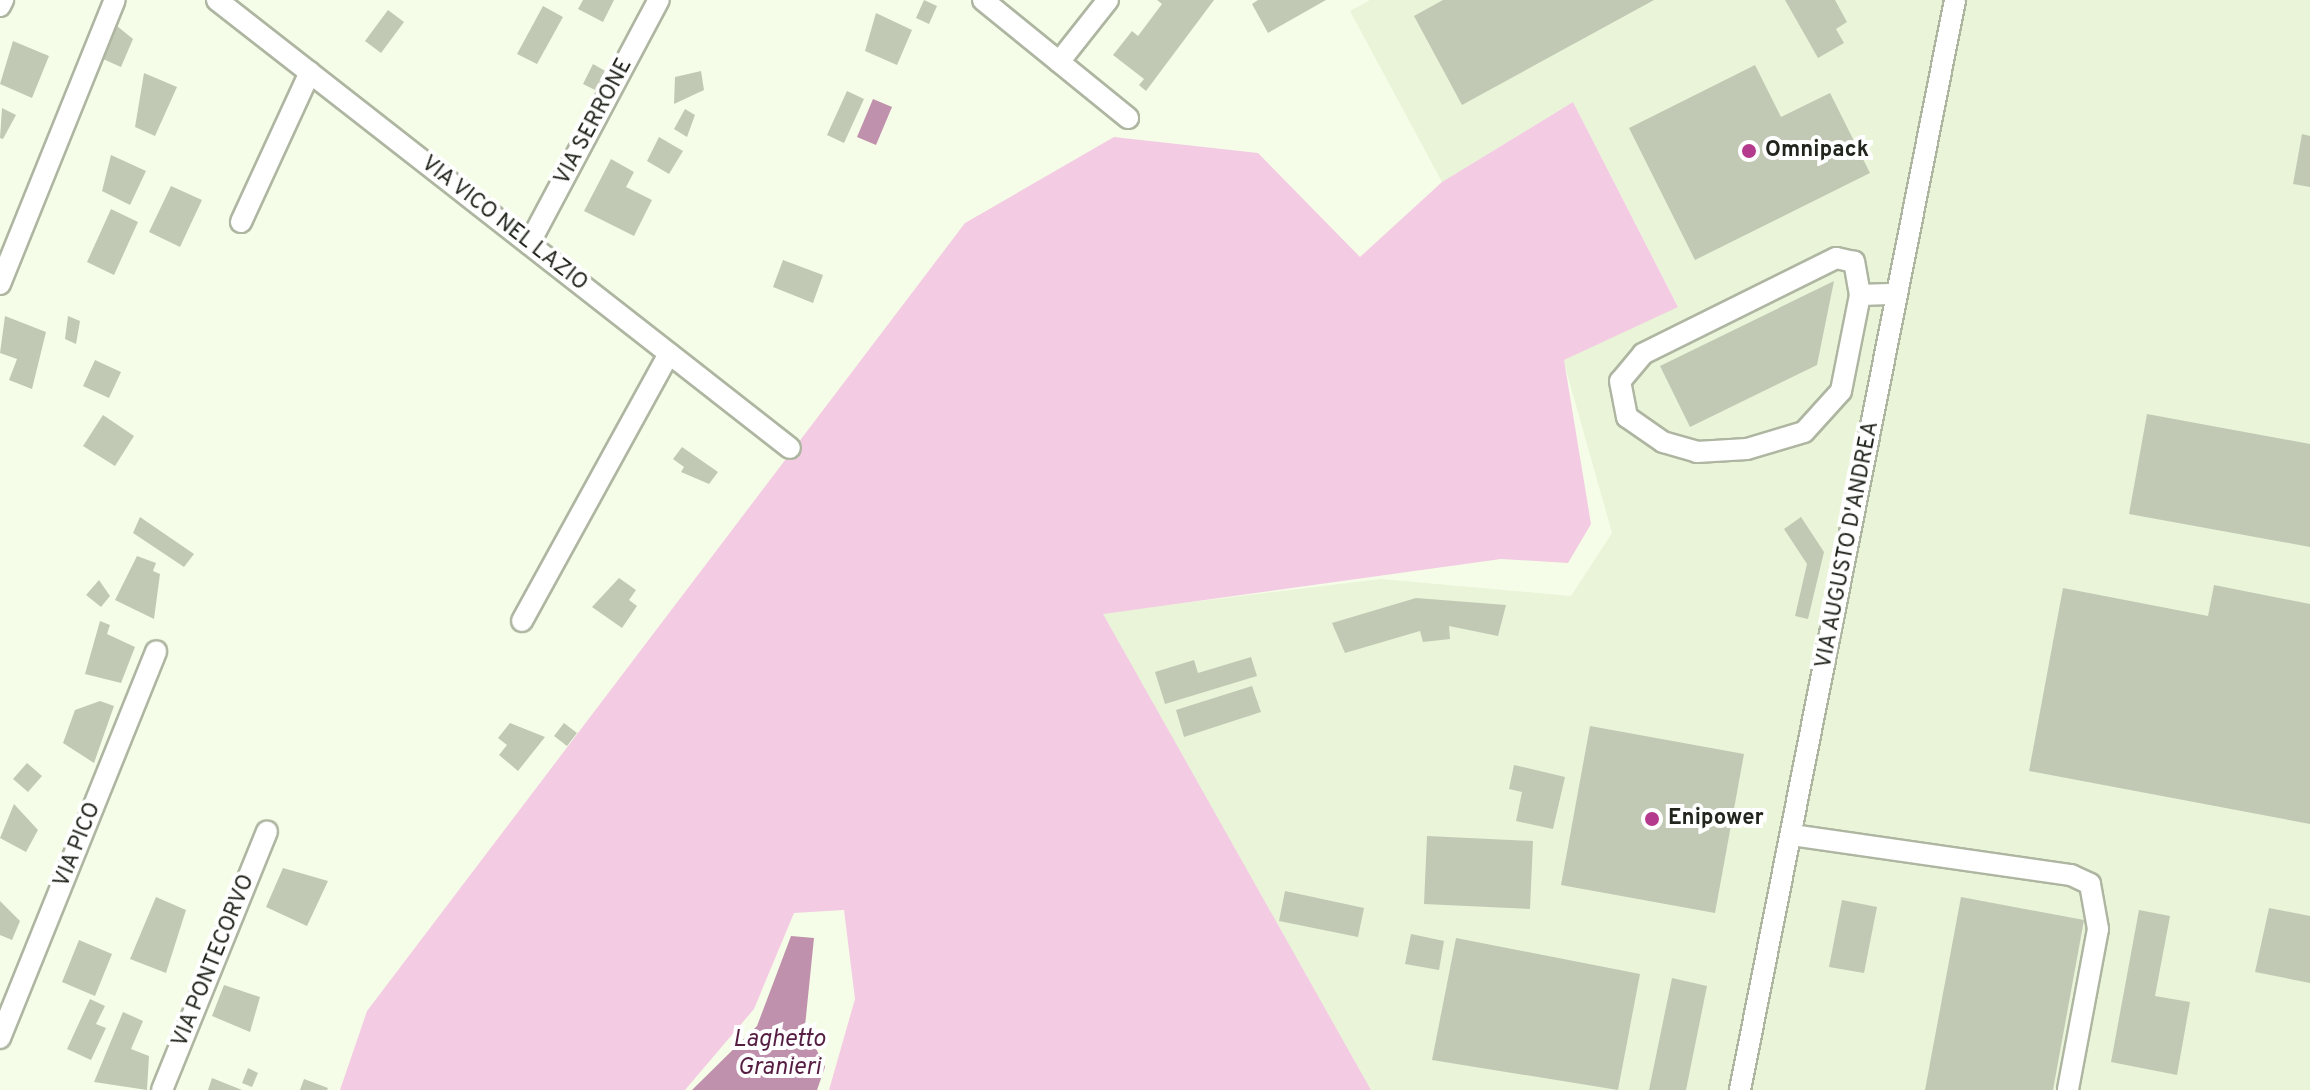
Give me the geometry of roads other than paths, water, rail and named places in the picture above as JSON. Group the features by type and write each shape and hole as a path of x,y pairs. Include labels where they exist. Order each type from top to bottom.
{"street":[{"path":"0,6 3,0"},
{"path":"0,284 115,0"},
{"name":"VIA VICO NEL LAZIO","path":"217,0 790,448"},
{"name":"VIA SERRONE","path":"529,244 659,0"},
{"path":"983,0 1128,118"},
{"path":"1059,62 1108,0"},
{"name":"VIA AUGUSTO D'ANDREA","path":"1740,1090 1955,0"},
{"path":"241,222 310,72"},
{"path":"1836,258 1854,262 1860,295 1841,391 1804,432 1747,449 1697,452 1663,442 1627,417 1620,381 1643,354 1836,258"},
{"path":"1860,295 1897,294"},
{"path":"522,621 669,354"},
{"name":"VIA PICO","path":"0,1038 156,651"},
{"name":"VIA PONTECORVO","path":"162,1090 267,832"},
{"path":"1792,835 2071,875 2090,884 2098,929 2068,1090"}],"water":[{"path":"873,99 892,107 876,145 857,137"},
{"name":"Laghetto Granieri","path":"791,936 814,938 805,1026 825,1067 817,1090 692,1090 757,1026"}],"place":[{"name":"Omnipack","path":"1749,151"},
{"name":"Enipower","path":"1652,819"}]}
